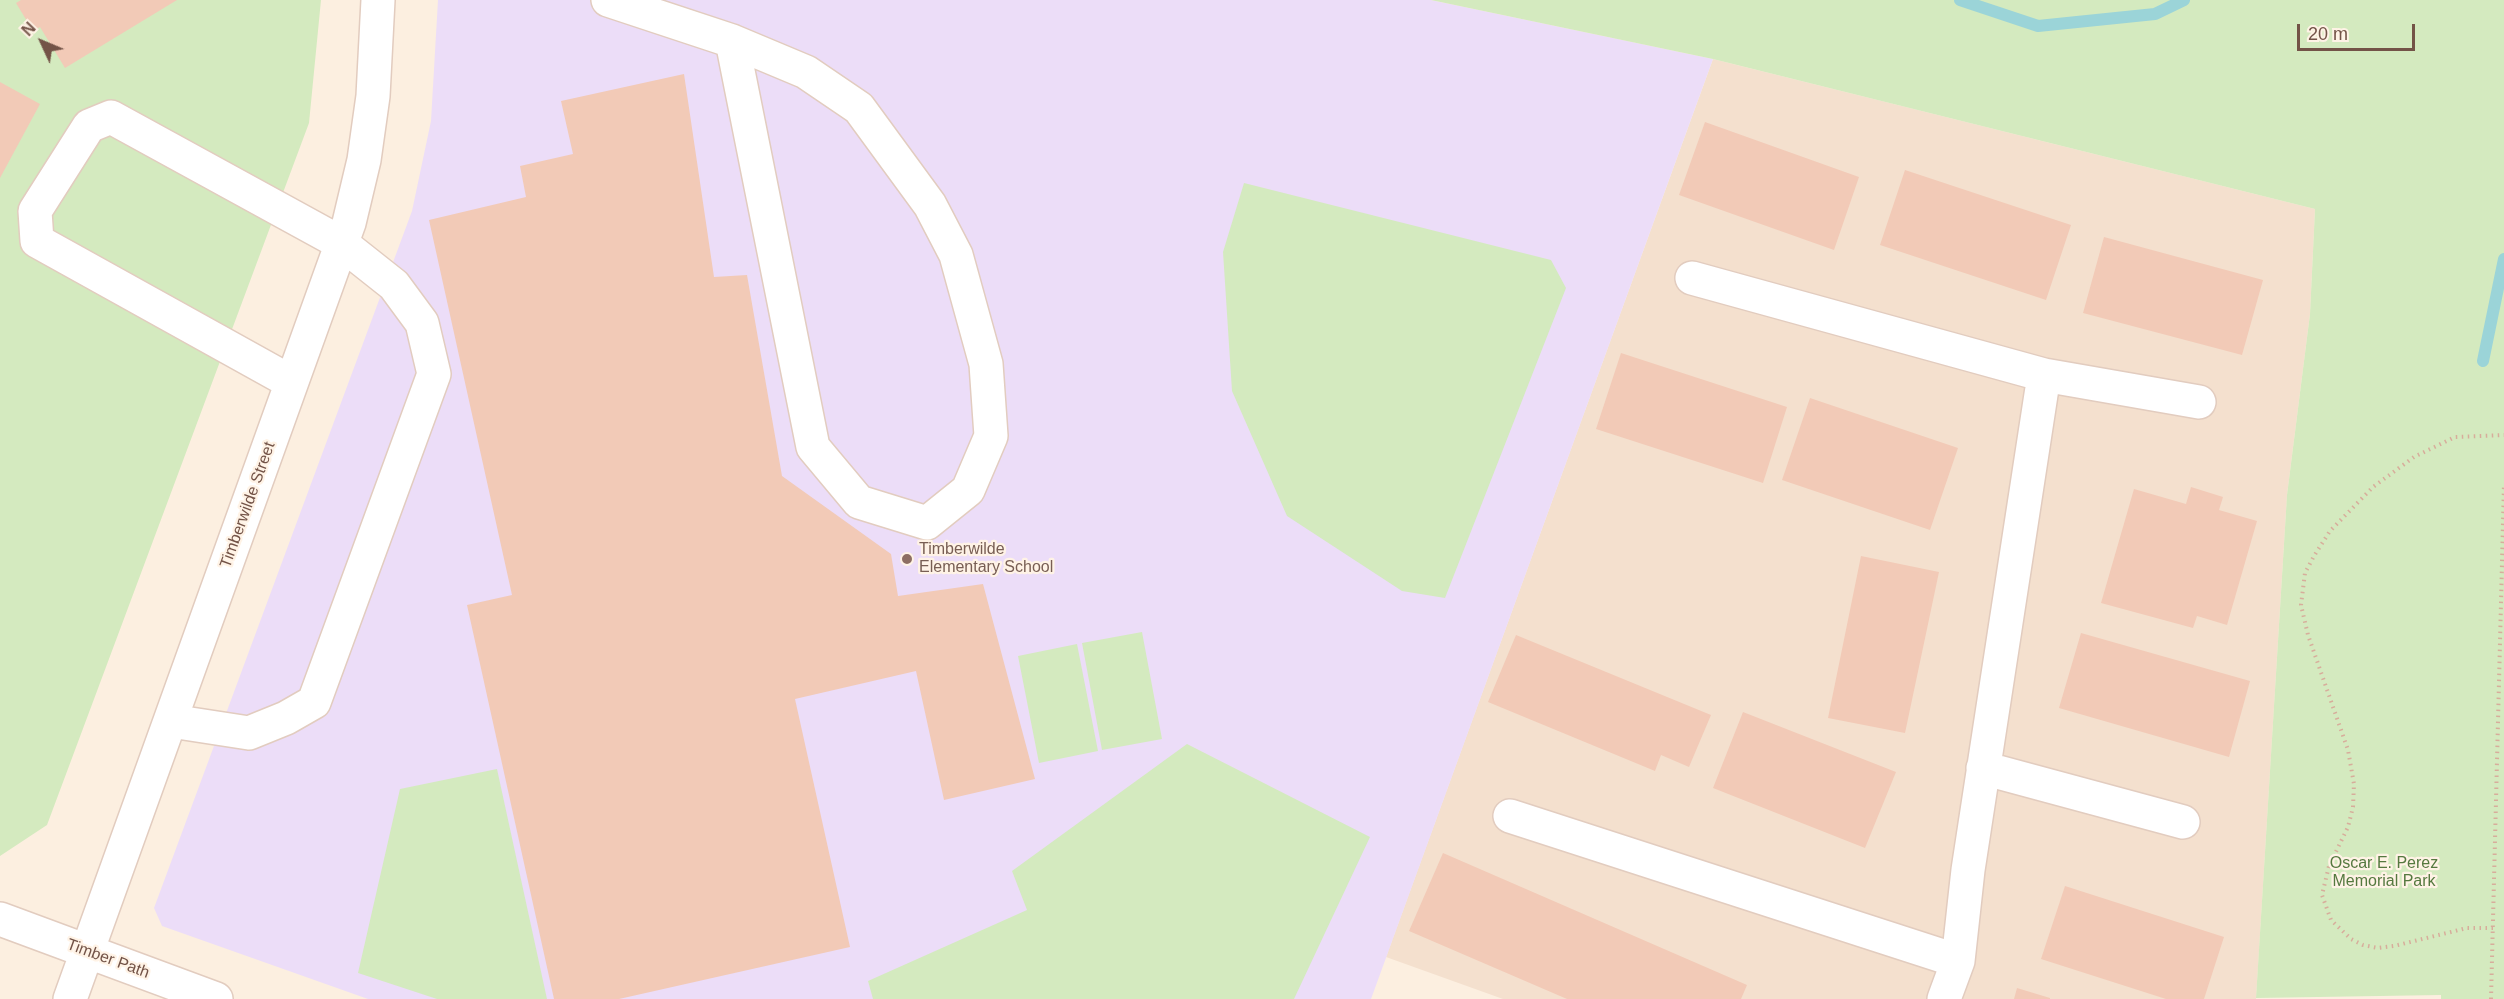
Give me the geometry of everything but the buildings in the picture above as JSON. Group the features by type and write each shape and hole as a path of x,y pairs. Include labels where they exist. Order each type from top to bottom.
{"street":[{"name":"Timberwilde Street","path":"70,999 341,243 364,160 372,107 378,0"},
{"path":"608,0 732,41 806,72 859,108 930,205 956,255 986,364 991,436 968,490 927,523 859,502 813,447 732,41"},
{"path":"171,721 249,733 286,718 314,702 434,374 422,322 394,285 341,243 111,117 89,126 34,211 37,241 291,382"},
{"path":"1692,278 2044,375 2199,402"},
{"path":"1944,999 1958,961 1968,870 2044,375"},
{"path":"1983,768 2183,822"},
{"path":"1510,816 1958,961"},
{"name":"Timber Path","path":"0,919 216,999"}],"path":[{"path":"2493,928 2468,928 2378,948 2363,945 2351,939 2331,920 2325,908 2323,888 2329,866 2348,827 2353,807 2354,784 2348,750 2308,635 2301,605 2305,573 2314,555 2330,531 2373,487 2414,457 2455,437 2504,435"},
{"path":"2490,999 2504,484"}],"shaded area":[{"name":"Timberwilde Elementary School","path":"438,0 1431,0 1713,59 1371,999 368,999 162,926 154,908 412,211 431,121"},
{"path":"1713,59 2315,209 2310,314 2287,495 2256,999 1503,999 1386,957"}],"green space":[{"path":"0,0 321,0 309,123 47,825 0,856"},
{"name":"Oscar E. Perez Memorial Park","path":"1431,0 2504,0 2504,999 2441,999 2441,995 2256,998 2287,495 2310,314 2315,209 1713,59"},
{"path":"1244,183 1551,260 1566,288 1445,598 1402,591 1287,516 1232,391 1223,252"},
{"path":"1142,632 1162,739 1102,750 1082,643"},
{"path":"1077,644 1098,751 1039,763 1018,656"},
{"path":"1187,744 1370,837 1294,999 873,999 868,981 1027,910 1012,871"},
{"path":"497,769 547,999 437,999 358,973 400,789"}],"waterway":[{"path":"1960,0 2038,26 2155,14 2184,0"},
{"path":"2483,361 2504,259"}],"place":[{"name":"Timberwilde Elementary School","path":"907,559"}]}
